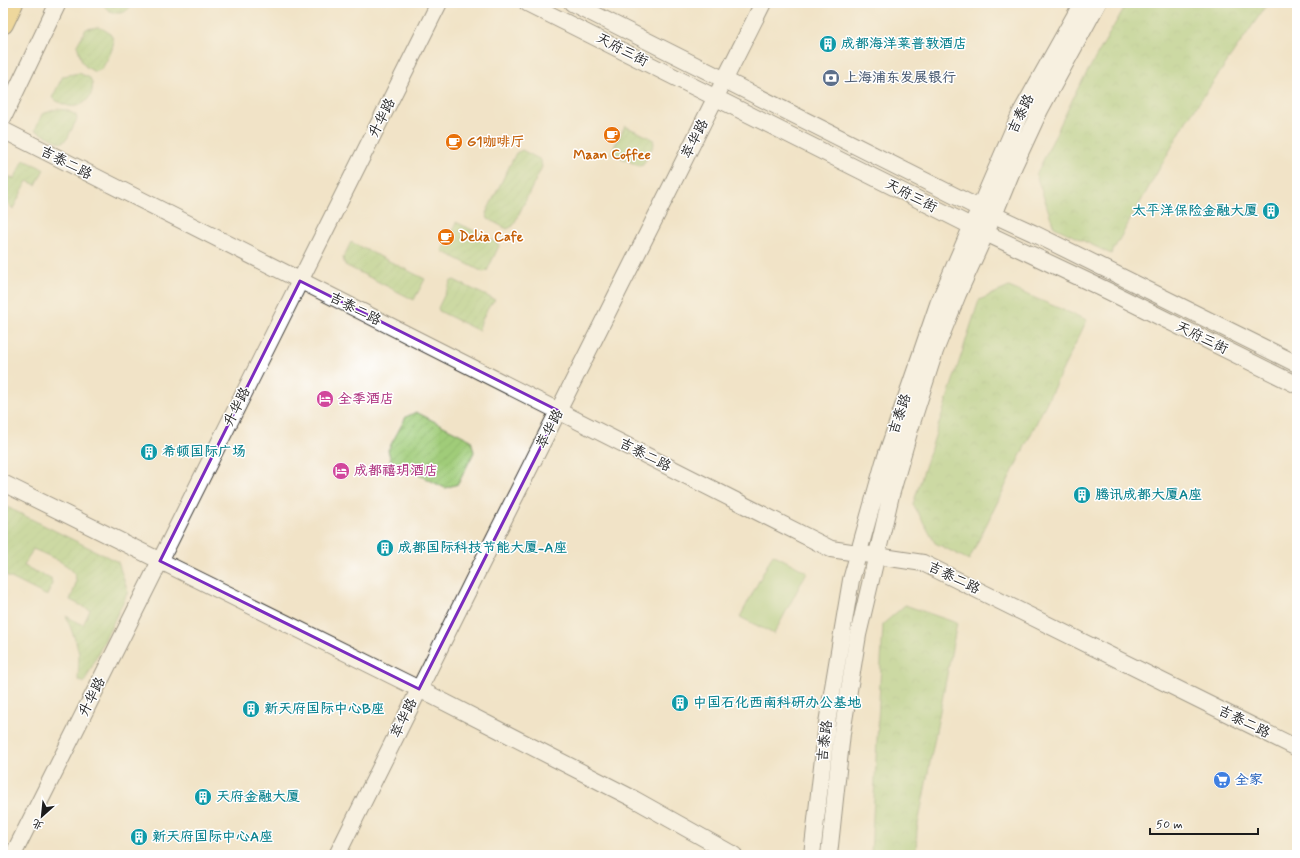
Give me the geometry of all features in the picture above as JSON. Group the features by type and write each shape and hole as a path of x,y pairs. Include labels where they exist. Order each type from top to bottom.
{"main road":[{"path":"3,24 13,3"}],"street":[{"path":"3,118 58,3"},
{"name":"升华路","path":"13,855 439,3"},
{"name":"天府三街","path":"527,3 986,233 1108,291 1297,385"},
{"name":"天府三街","path":"572,3 979,208 1034,233 1297,364"},
{"name":"萃华路","path":"337,855 510,506 763,3"},
{"name":"吉泰路","path":"812,855 827,723 851,580 884,462 935,311 979,208 1020,114 1082,3"},
{"name":"吉泰路","path":"829,855 842,733 858,635 878,556 891,495 910,429 935,351 958,294 994,215 1014,166 1040,110 1098,3"},
{"name":"吉泰二路","path":"3,130 831,549 923,563 1297,748"},
{"path":"3,483 419,689 634,799 734,855"}],"highlighted area":[{"path":"300,281 559,411 419,689 160,561"}],"green space":[{"path":"104,3 131,3 127,10 116,13 109,11"},
{"path":"1127,3 1268,3 1187,120 1111,254 1054,227 1036,175 1078,88"},
{"path":"98,27 111,35 113,45 112,51 102,69 95,72 86,67 82,62 77,45 86,29"},
{"path":"79,73 90,78 92,83 91,94 85,102 80,105 69,106 52,98 63,76"},
{"path":"57,109 66,110 76,115 77,119 67,139 61,143 35,130 42,114"},
{"path":"625,126 653,139 654,144 643,165 639,166 611,153"},
{"path":"522,150 541,160 542,167 513,226 507,229 488,219 486,213 516,153"},
{"path":"24,160 44,169 36,185 27,181 13,209 4,197 3,174 14,179"},
{"path":"456,222 498,243 499,246 487,271 483,272 442,251 455,227"},
{"path":"351,242 425,279 414,300 345,265 343,258"},
{"path":"454,280 495,300 485,314 479,331 439,311 438,308 451,281"},
{"path":"1009,287 1087,320 969,560 935,543 913,504 979,300"},
{"path":"416,412 471,440 474,452 458,484 445,488 391,461 388,450 406,417"},
{"path":"3,505 118,562 128,592 84,683 78,680 79,654 66,616 83,625 90,610 70,600 76,583 74,573 61,562 33,549 24,566 51,579 52,584 47,596 3,574"},
{"path":"773,554 807,572 774,634 740,617"},
{"path":"905,605 957,623 917,830 916,855 871,855 883,624"}],"place":[{"name":"成都海洋莱普敦酒店","path":"828,44"},
{"name":"上海浦东发展银行","path":"831,78"},
{"name":"Maan Coffee","path":"612,135"},
{"name":"G1咖啡厅","path":"454,142"},
{"name":"太平洋保险金融大厦","path":"1271,211"},
{"name":"Delia Cafe","path":"446,237"},
{"name":"全季酒店","path":"325,399"},
{"name":"希顿国际广场","path":"149,452"},
{"name":"成都禧玥酒店","path":"341,471"},
{"name":"腾讯成都大厦A座","path":"1082,495"},
{"name":"成都国际科技节能大厦-A座","path":"385,548"},
{"name":"中国石化西南科研办公基地","path":"680,703"},
{"name":"新天府国际中心B座","path":"251,709"},
{"name":"全家","path":"1222,780"},
{"name":"天府金融大厦","path":"203,797"},
{"name":"新天府国际中心A座","path":"139,837"}]}
